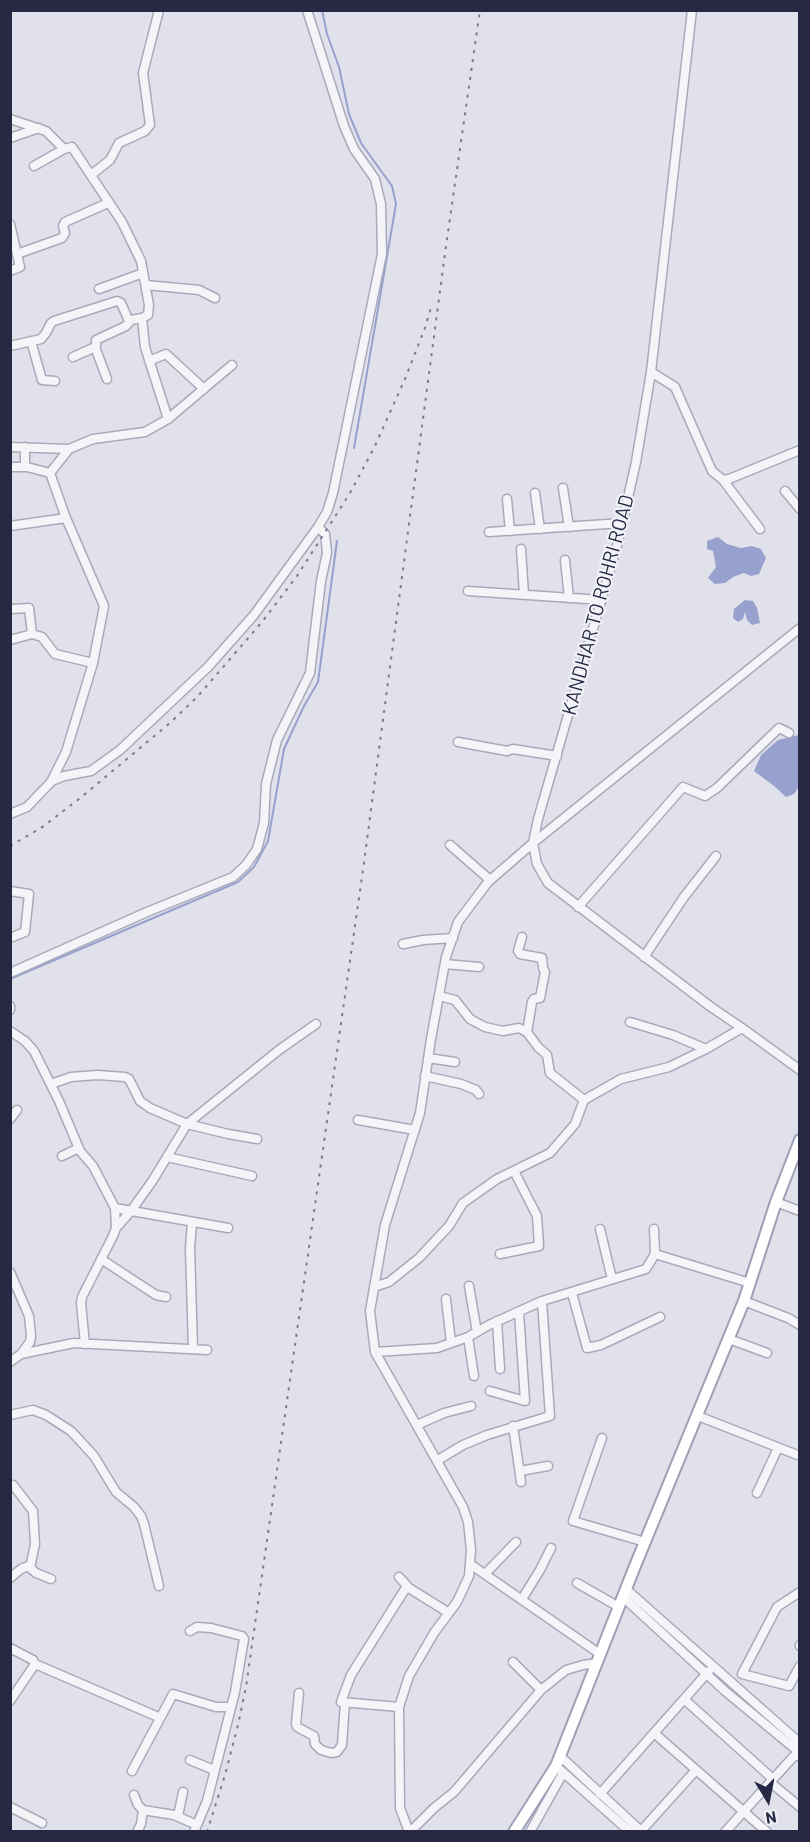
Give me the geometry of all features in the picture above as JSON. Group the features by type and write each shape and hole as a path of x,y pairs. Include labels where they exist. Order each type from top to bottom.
{"main road":[{"path":"514,1832 560,1765 622,1598 744,1300 776,1202 800,1140"}],"street":[{"path":"91,175 110,160 119,143 145,131 150,125 143,73 159,10"},
{"path":"51,782 64,776 91,771 120,750 208,667 255,615 327,512 353,401 382,254 381,204 375,179 354,149 344,126 307,10"},
{"name":"KANDHAR TO ROHRI ROAD","path":"533,843 602,600 636,462 651,372 693,10"},
{"path":"10,119 46,131 64,149"},
{"path":"10,138 40,128"},
{"path":"34,166 72,147 122,222 141,261 146,285 148,315 131,320 126,326 96,340 95,347 107,379"},
{"path":"17,254 62,238 65,233 63,226 65,222 108,203"},
{"path":"10,224 20,267 10,271"},
{"path":"99,289 143,273"},
{"path":"146,285 199,290 216,298"},
{"path":"10,345 41,339 51,323 117,301 121,303 128,319 131,320"},
{"path":"142,318 145,347 168,418"},
{"path":"31,341 42,380 55,381"},
{"path":"73,357 95,347"},
{"path":"149,361 166,354 204,389"},
{"path":"10,447 69,449 93,439 145,432 168,418 232,365"},
{"path":"651,372 675,387 712,471 723,480 760,529"},
{"path":"25,447 25,467"},
{"path":"50,473 69,449"},
{"path":"723,480 800,450"},
{"path":"10,467 25,467 50,473"},
{"path":"10,814 27,807 51,782 66,752 93,663 104,606 66,518 50,473"},
{"path":"563,488 568,527"},
{"path":"785,491 800,509"},
{"path":"535,493 540,529"},
{"path":"507,499 510,531"},
{"path":"10,526 66,518"},
{"path":"489,532 622,523"},
{"path":"10,974 147,912 233,877 246,865 257,849 264,823 266,784 277,740 310,673 321,581 327,553 325,534 318,526"},
{"path":"521,549 524,594"},
{"path":"565,560 569,598"},
{"path":"468,591 602,600"},
{"path":"10,609 29,608 32,634"},
{"path":"470,1563 522,1599 599,1658 566,1670 541,1690 454,1792 409,1832 400,1808 399,1707 409,1676 434,1633 457,1602 469,1576 470,1563 471,1550 468,1522 463,1507 375,1352 370,1311 385,1226 420,1113 445,964 458,922 490,880 533,843 800,628"},
{"path":"10,640 32,634 42,637 55,654 93,663"},
{"path":"578,907 683,787 705,796 717,788 778,728 789,733"},
{"path":"458,742 507,751 513,749 556,756"},
{"path":"533,843 537,864 549,883 711,1007 800,1070"},
{"path":"450,845 490,880"},
{"path":"644,957 684,897 716,856"},
{"path":"10,891 29,894 25,932 10,938"},
{"path":"522,937 518,951 520,954 542,958 545,972 540,998 532,1002 527,1032"},
{"path":"404,944 453,938"},
{"path":"445,964 479,967"},
{"path":"439,996 454,1000 470,1019 485,1027 503,1031 519,1028 527,1032 547,1055 550,1073 584,1100"},
{"path":"630,1022 672,1035 706,1049"},
{"path":"85,1344 82,1297 116,1228 131,1211 187,1124 279,1050 316,1024"},
{"path":"375,1287 389,1282 419,1258 449,1226 463,1203 497,1179 550,1153 575,1124 584,1100 621,1079 669,1067 742,1028"},
{"path":"10,1031 22,1038 34,1051 79,1149 93,1166 115,1208 116,1228"},
{"path":"428,1058 455,1062"},
{"path":"51,1084 72,1077 98,1075 125,1077 129,1079 140,1101 150,1108 187,1124 257,1139"},
{"path":"425,1076 461,1084 476,1090 479,1094"},
{"path":"10,1119 17,1110"},
{"path":"358,1120 415,1130"},
{"path":"62,1156 79,1149"},
{"path":"167,1157 252,1176"},
{"path":"500,1254 539,1246 537,1216 514,1171"},
{"path":"776,1202 800,1211"},
{"path":"115,1208 228,1228"},
{"path":"192,1223 190,1248 193,1349"},
{"path":"600,1229 612,1279"},
{"path":"375,1352 437,1348 468,1337 542,1301 646,1269 655,1254 654,1229"},
{"path":"655,1254 750,1283"},
{"path":"101,1260 156,1295 166,1297"},
{"path":"10,1272 29,1316 31,1336 30,1342 21,1354 10,1362"},
{"path":"469,1286 477,1332"},
{"path":"572,1293 587,1348 660,1317"},
{"path":"446,1299 451,1343"},
{"path":"744,1300 800,1325"},
{"path":"438,1460 463,1444 513,1426 550,1416 542,1301"},
{"path":"490,1392 525,1401 519,1312"},
{"path":"496,1322 500,1369"},
{"path":"468,1337 474,1376"},
{"path":"729,1339 767,1353"},
{"path":"21,1354 74,1343 207,1350"},
{"path":"417,1425 444,1413 471,1406"},
{"path":"10,1415 33,1410 46,1415 71,1431 94,1456 116,1491 141,1516 159,1586"},
{"path":"698,1416 800,1456"},
{"path":"513,1426 522,1482"},
{"path":"602,1438 573,1521 645,1542"},
{"path":"757,1493 778,1448"},
{"path":"520,1471 548,1466"},
{"path":"13,1485 33,1511 35,1544 30,1568"},
{"path":"485,1574 516,1542"},
{"path":"522,1599 551,1548"},
{"path":"10,1578 28,1566 36,1573 51,1579"},
{"path":"399,1576 407,1586 449,1613"},
{"path":"577,1583 622,1598 800,1743"},
{"path":"399,1707 341,1702 351,1675 407,1586"},
{"path":"800,1592 777,1607 742,1674 789,1686 800,1666"},
{"path":"134,1795 143,1810 178,1816 195,1828 207,1801 235,1692 244,1639 242,1636 210,1628 197,1628 189,1631"},
{"path":"10,1648 33,1660 35,1664 156,1716"},
{"path":"513,1662 541,1690"},
{"path":"10,1701 35,1664"},
{"path":"600,1794 710,1670"},
{"path":"710,1670 725,1691 800,1754"},
{"path":"298,1693 297,1727 314,1736 317,1748 331,1753 337,1752 342,1745 345,1702"},
{"path":"132,1771 173,1694 216,1707 231,1707"},
{"path":"684,1700 800,1808"},
{"path":"654,1733 766,1832"},
{"path":"725,1832 794,1756 800,1754"},
{"path":"190,1760 214,1770"},
{"path":"560,1765 600,1794 641,1831 696,1770"},
{"path":"533,1830 560,1765"},
{"path":"560,1765 630,1831"},
{"path":"178,1816 183,1792"},
{"path":"10,1807 42,1823"},
{"path":"137,1832 143,1810"}],"water":[{"path":"718,537 727,544 741,548 752,546 761,549 766,558 759,574 751,576 744,573 725,583 715,584 708,578 716,567 713,551 707,549 707,541"},
{"path":"745,600 753,601 760,623 752,625 747,620 745,612 743,619 738,622 733,618 734,609"},
{"path":"799,735 799,789 786,797 754,771 761,755 778,740"}],"waterway":[{"path":"322,10 327,34 339,67 349,114 361,143 392,186 396,204 354,448"},
{"path":"10,979 238,882 254,867 268,841 284,749 318,682 337,541"}],"railway":[{"path":"207,1832 225,1775 246,1687 363,870 446,246 480,10"},
{"path":"10,846 41,828 79,799 170,723 198,696 262,622 297,576 350,493 374,448 405,379 432,304"}]}
